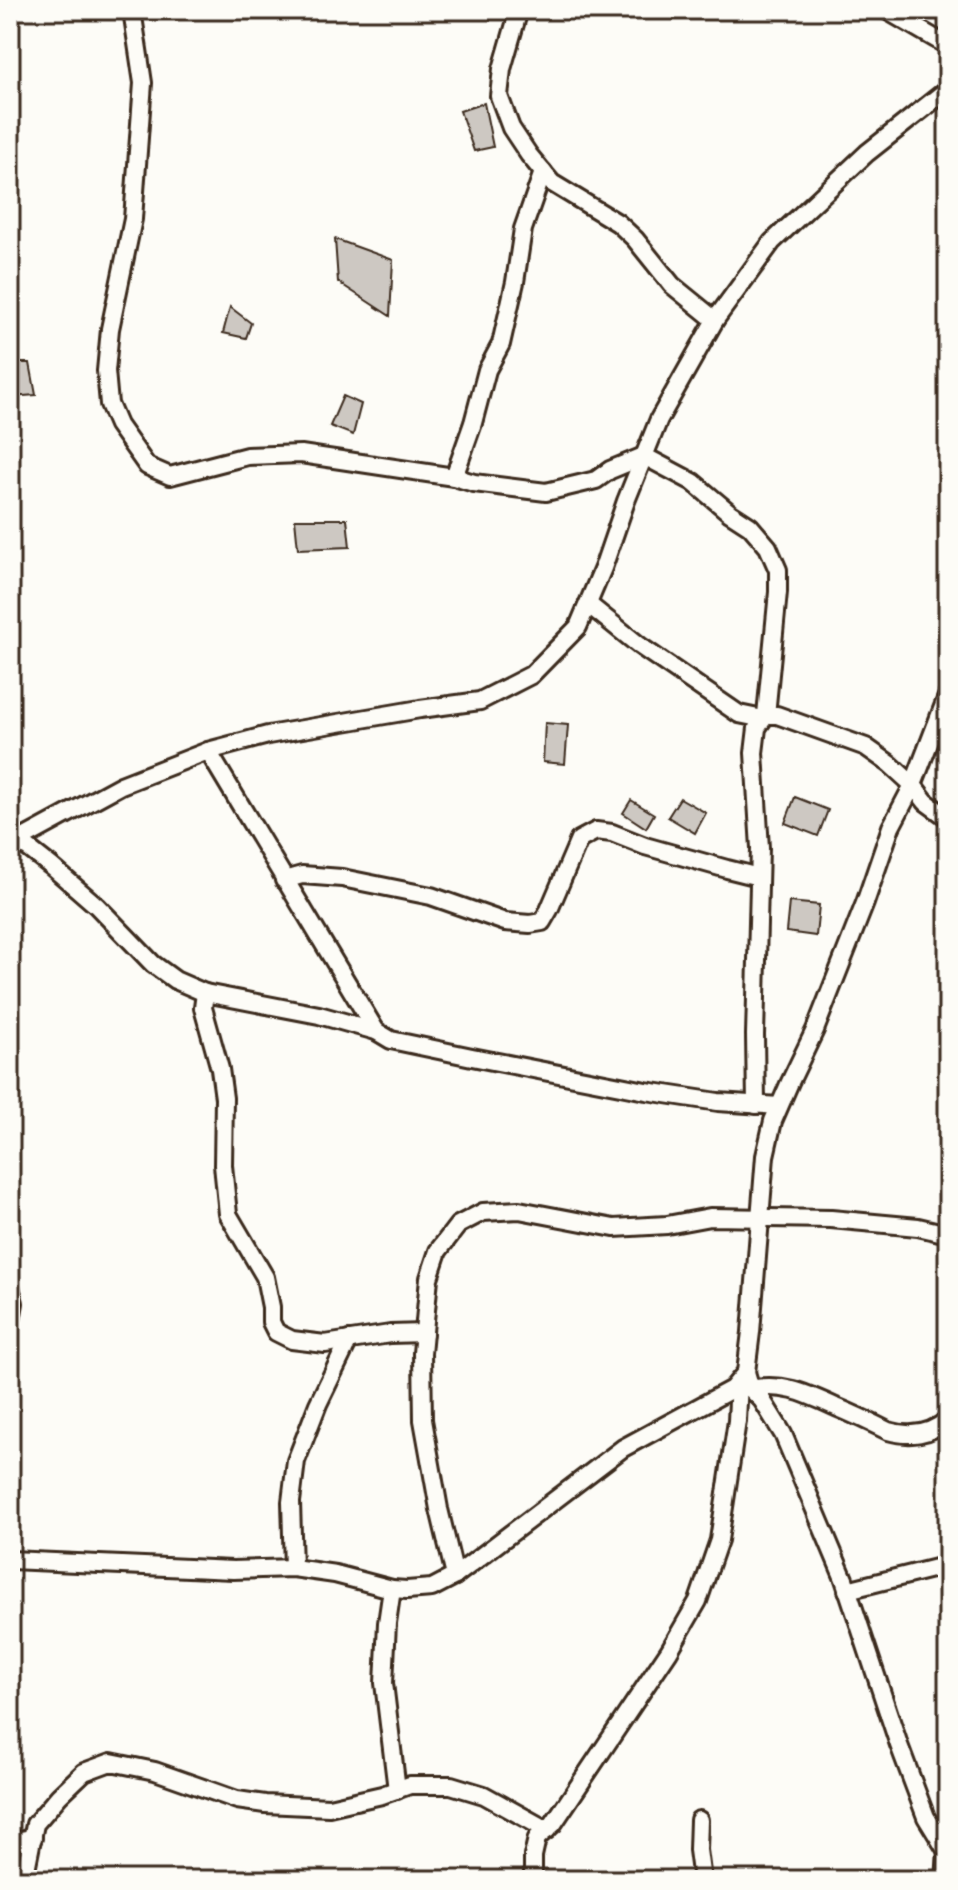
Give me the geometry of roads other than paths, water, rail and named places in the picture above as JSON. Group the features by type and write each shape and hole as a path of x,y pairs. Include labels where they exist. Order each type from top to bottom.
{"street":[{"path":"132,10 143,83 133,219 110,329 106,371 109,404 118,425 147,466 170,476 247,456 301,454 546,492 596,480 610,470 644,456"},
{"path":"519,10 502,69 499,96 511,128 552,183 618,223 672,285 715,320"},
{"path":"886,10 948,46"},
{"path":"13,840 121,785 208,751 268,735 480,701 531,675 578,627 659,419 715,320 772,242 867,153 948,89"},
{"path":"454,477 487,370 501,344 523,229 543,172"},
{"path":"644,456 693,482 750,526 768,547 778,570 765,717 757,728 754,753 760,848 756,1105"},
{"path":"588,604 640,646 739,714 777,715 866,747 890,764 926,802 948,818"},
{"path":"533,1880 537,1838 553,1824 669,1651 698,1601 719,1540 745,1381 765,1156 773,1121 815,1030 891,827 913,785 948,694"},
{"path":"739,714 740,724 754,753"},
{"path":"208,751 376,1031"},
{"path":"284,880 302,875 342,878 431,896 505,922 530,924 542,922 579,840 596,831 612,833 657,849 759,877"},
{"path":"13,840 51,866 97,906 153,964 175,980 205,993 319,1015 376,1031 391,1040 472,1057 646,1091 718,1102 779,1106"},
{"path":"205,993 203,1008 220,1069 224,1098 223,1165 228,1214 265,1277 271,1322 276,1332 292,1340 325,1344 390,1334 424,1333"},
{"path":"455,1576 423,1420 422,1353 429,1278 438,1251 458,1225 483,1212 519,1210 614,1228 667,1225 710,1217 831,1219 918,1227 948,1234"},
{"path":"10,1287 14,1303 10,1326"},
{"path":"293,1568 291,1502 296,1461 318,1404 349,1340"},
{"path":"745,1381 762,1400 783,1434 847,1590 926,1817 947,1852 945,1880"},
{"path":"10,1560 233,1570 293,1568 335,1574 392,1589 432,1588 455,1576 623,1448 745,1381 798,1390 901,1434 930,1431 948,1419"},
{"path":"847,1590 948,1565"},
{"path":"392,1589 384,1683 397,1790"},
{"path":"24,1880 35,1824 84,1772 111,1762 155,1771 237,1800 265,1804 329,1807 410,1785 451,1785 484,1795 547,1830"},
{"path":"699,1820 698,1850 702,1880"},
{"path":"10,1842 33,1838"}]}
